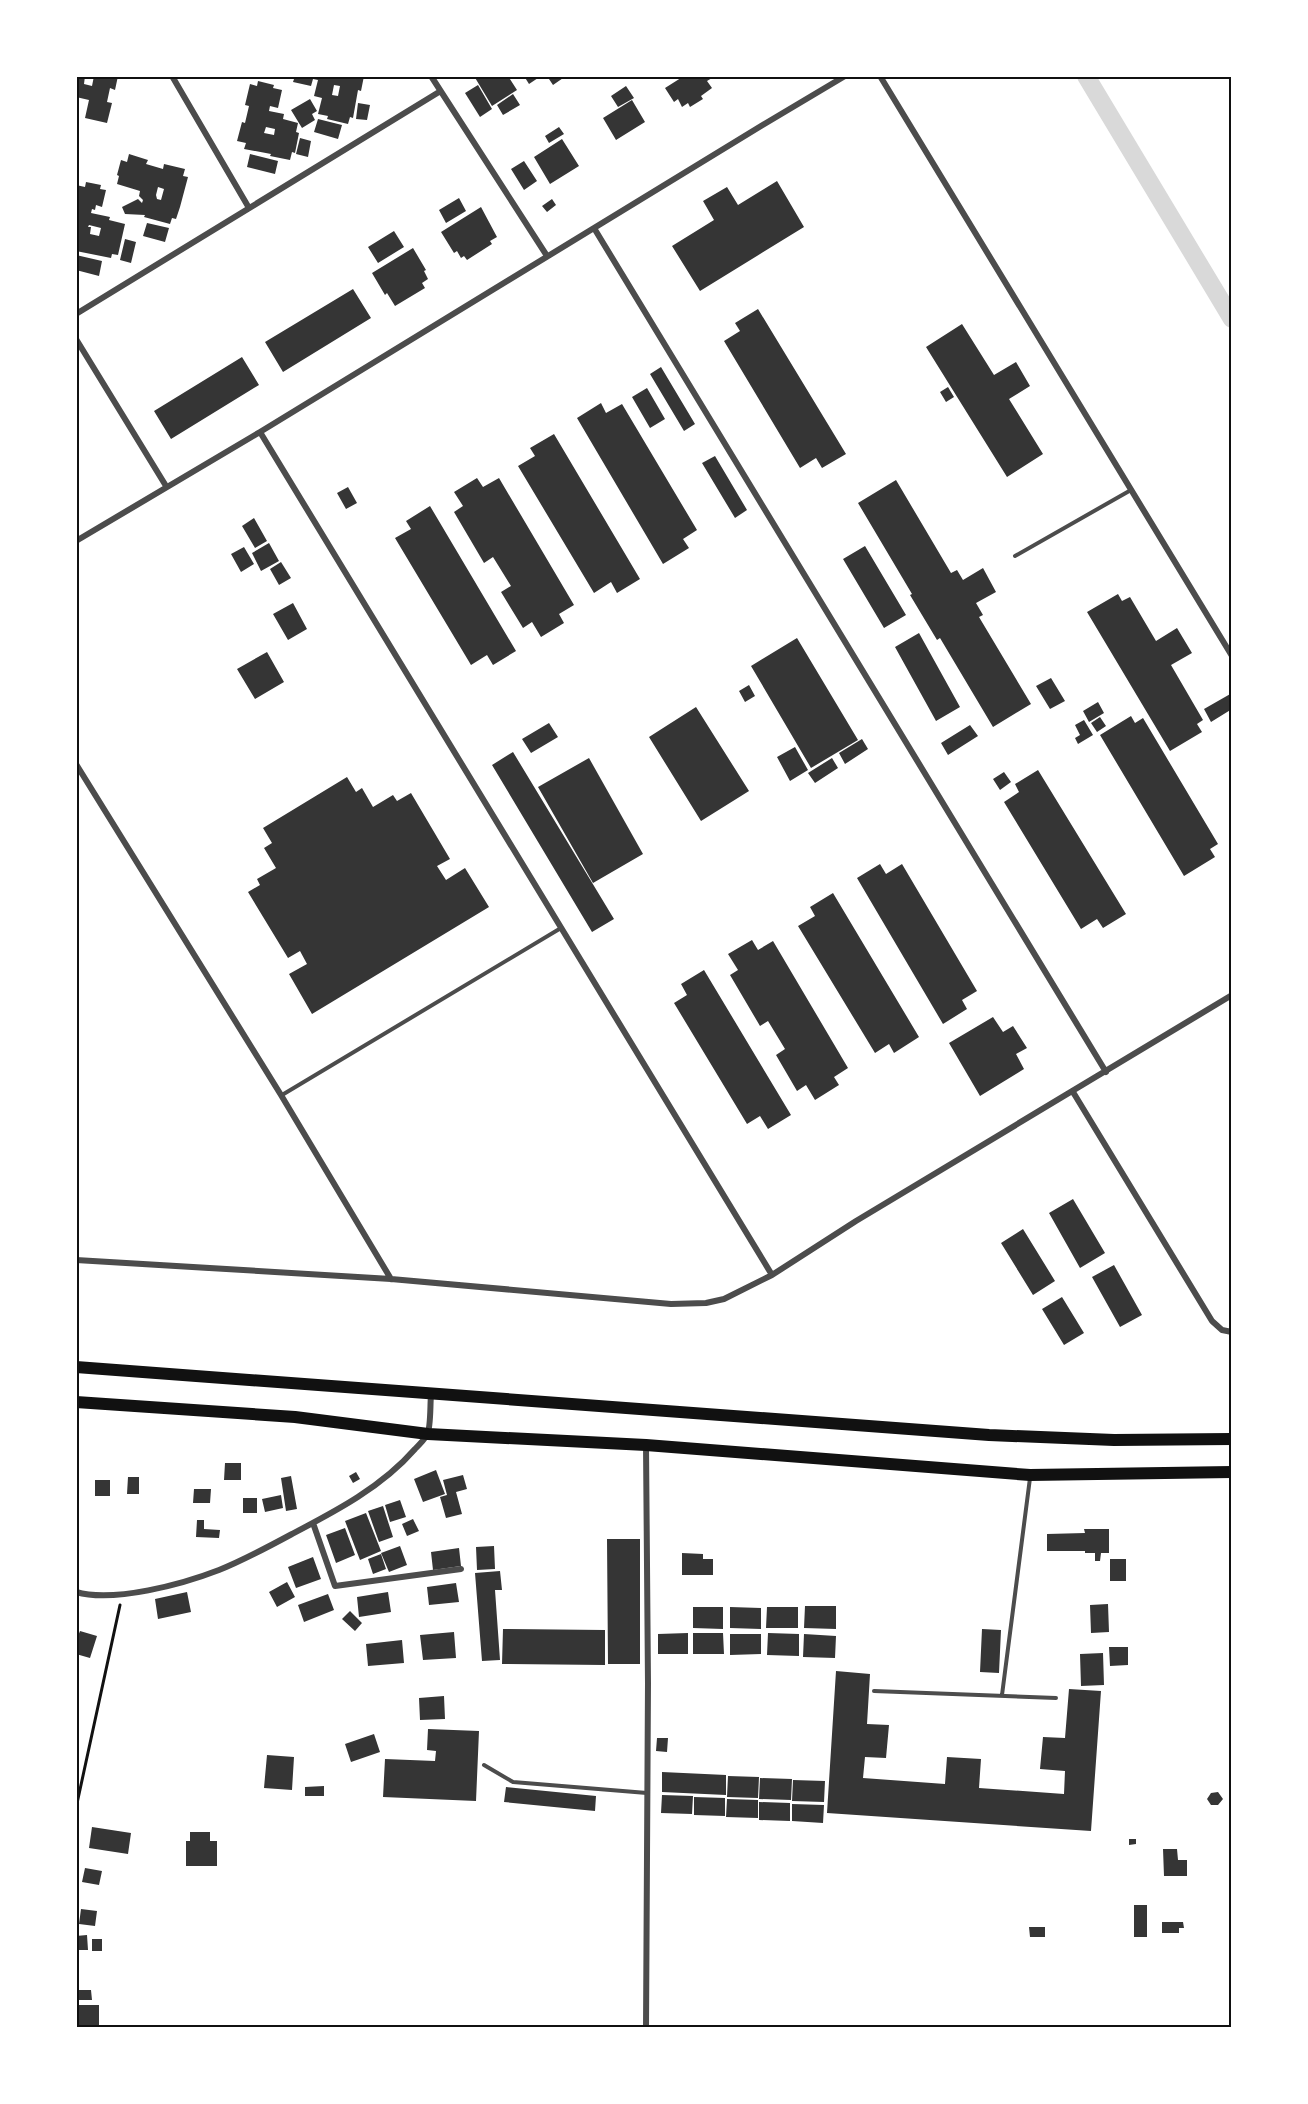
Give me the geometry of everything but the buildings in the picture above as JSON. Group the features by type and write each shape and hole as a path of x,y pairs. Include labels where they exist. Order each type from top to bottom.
{"main road":[{"path":"76,1367 989,1435 1114,1440 1232,1439"},
{"path":"76,1402 295,1417 428,1434 646,1444 1030,1474 1232,1472"}],"street":[{"path":"172,76 249,208"},
{"path":"431,76 439,92 547,256"},
{"path":"76,541 260,432 845,76"},
{"path":"880,76 1232,656"},
{"path":"76,314 439,92"},
{"path":"594,228 1106,1072"},
{"path":"76,339 166,486"},
{"path":"260,432 772,1275"},
{"path":"76,764 281,1095 391,1279"},
{"path":"76,1260 391,1279 671,1305 724,1299 772,1275 856,1221 1232,995"},
{"path":"1073,1092 1212,1321 1222,1330 1232,1332"},
{"path":"78,1594 155,1590 218,1571 313,1523 387,1477 404,1462 428,1434 431,1395"},
{"path":"646,1444 646,2028"},
{"path":"313,1523 335,1586 461,1569"}],"lane":[{"path":"1015,556 1131,490"},
{"path":"281,1095 562,928"},
{"path":"1002,1695 1030,1474"},
{"path":"874,1691 1056,1698"},
{"path":"484,1765 513,1782 647,1793"}],"path":[{"path":"76,1808 123,1593"}],"waterway":[{"path":"1086,76 1232,319"}]}
